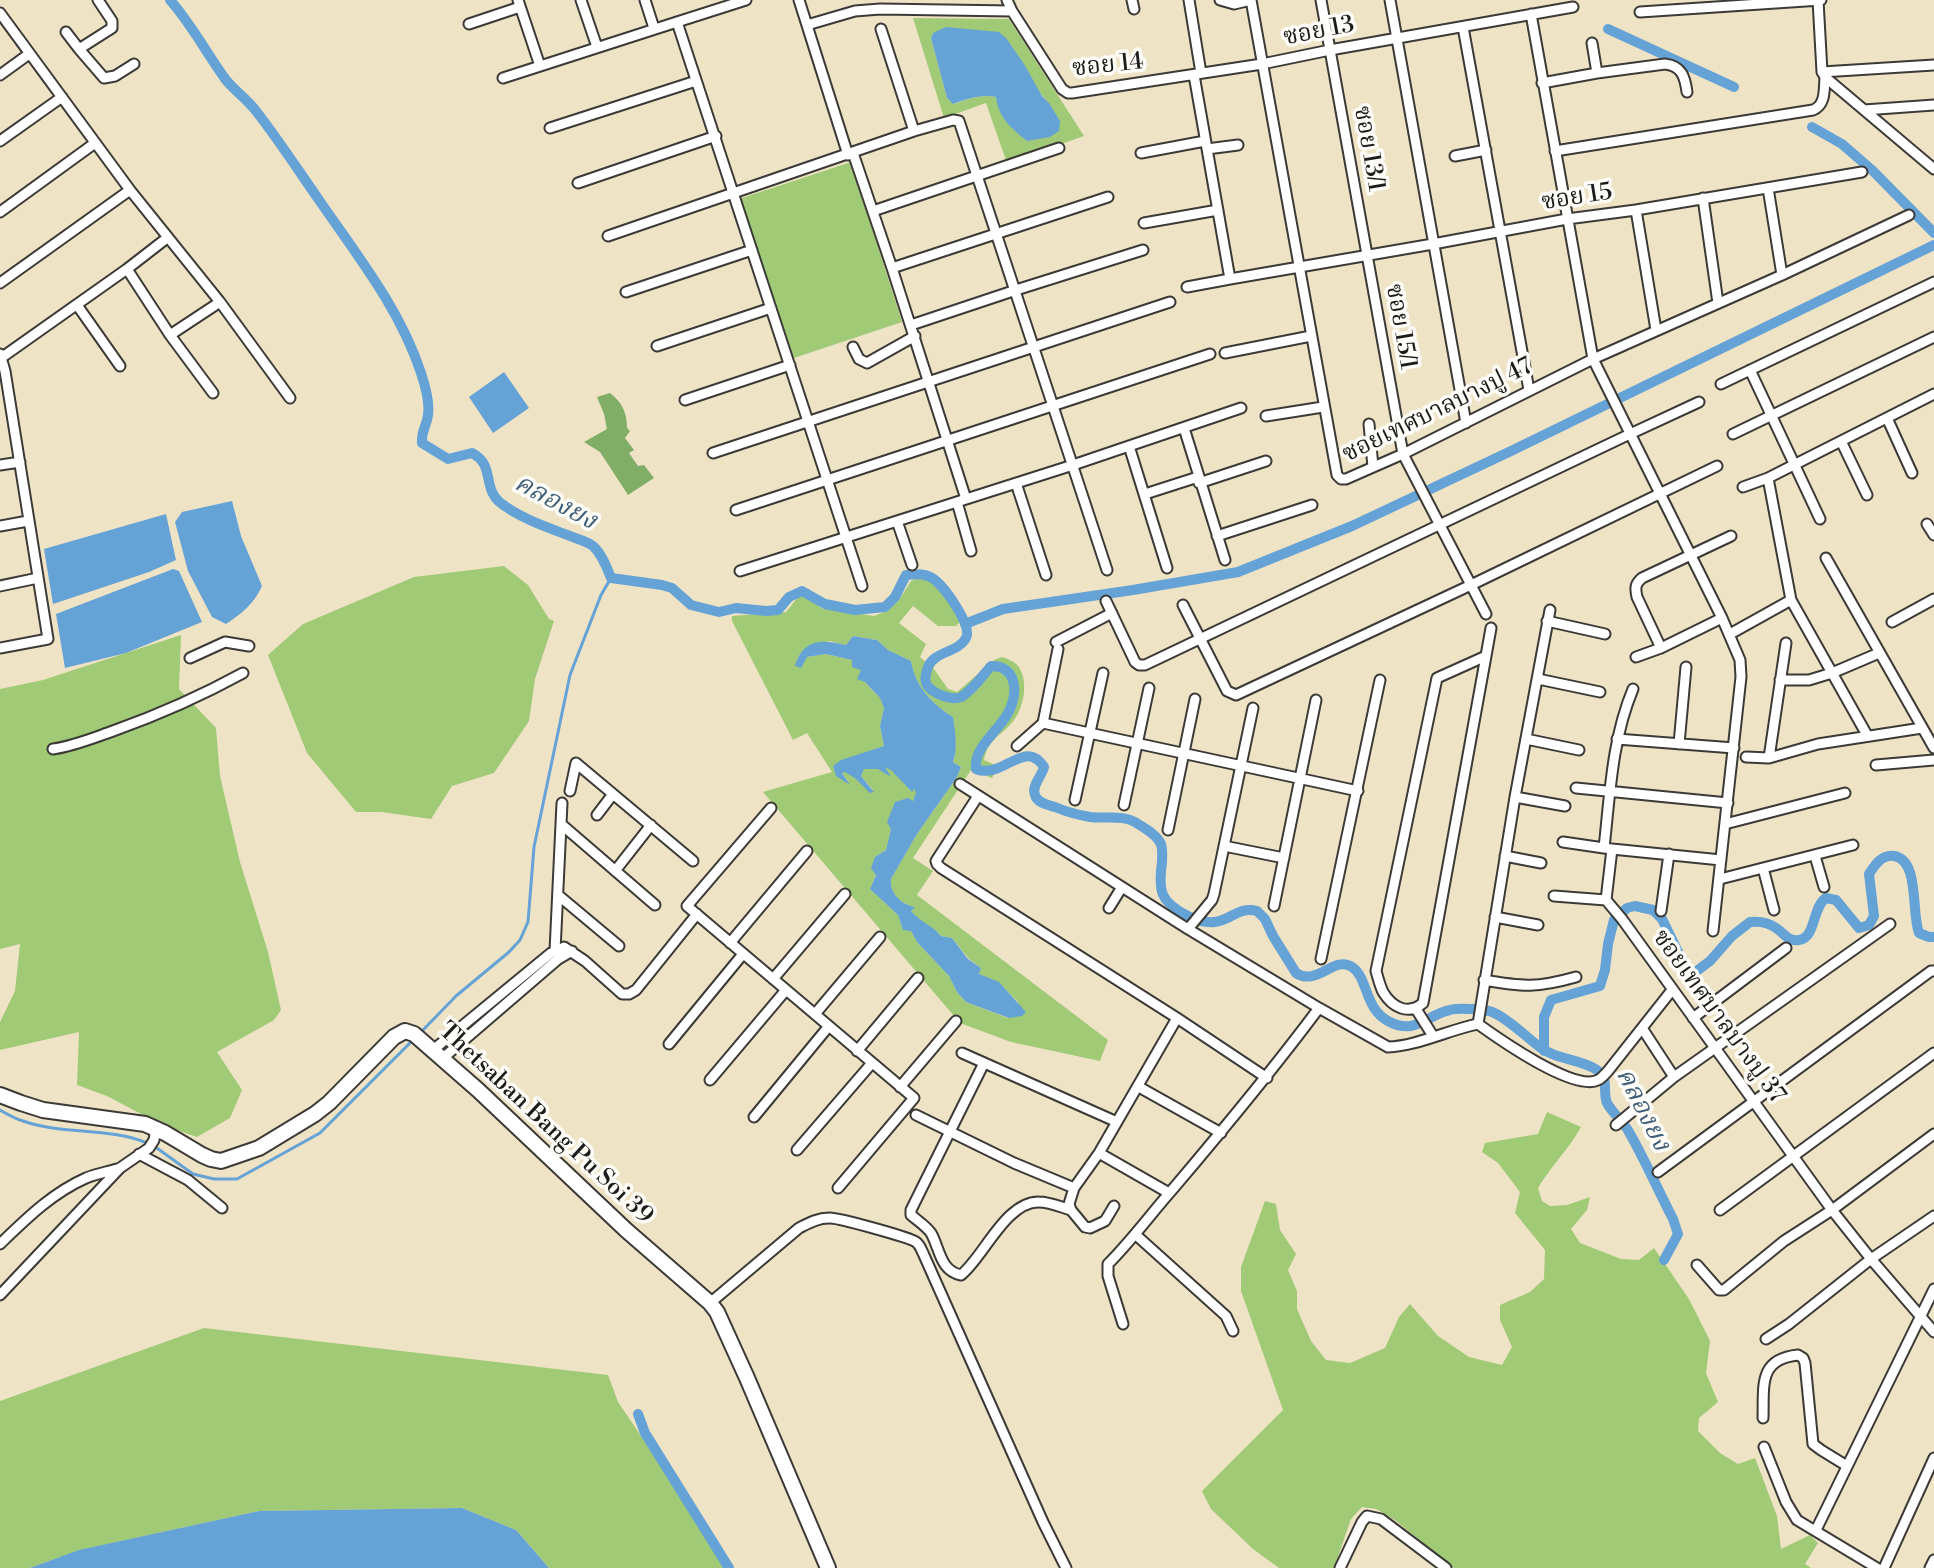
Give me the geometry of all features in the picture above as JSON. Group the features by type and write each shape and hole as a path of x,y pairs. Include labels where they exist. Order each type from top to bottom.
{"street":[{"path":"79,49 113,27 98,0"},
{"path":"581,0 597,47"},
{"path":"645,0 654,28"},
{"path":"503,78 746,0"},
{"path":"799,0 930,383 948,441 971,551"},
{"name":"ซอย 14","path":"1007,0 1062,89 1068,93 1262,64"},
{"path":"1189,0 1206,145 1230,279"},
{"path":"1220,0 1234,4 1251,0"},
{"name":"ซอยเทศบาลบางปู 47","path":"1251,0 1323,407 1337,475 1341,479 1403,454 1593,359 1909,215"},
{"name":"ซอย 13/1","path":"1321,0 1367,256"},
{"path":"1390,0 1466,423"},
{"path":"1555,151 1819,107 1823,74 1819,0 1640,12"},
{"path":"469,24 519,4 540,66"},
{"path":"807,25 879,5 1012,11"},
{"name":"ซอย 13","path":"1262,64 1573,7"},
{"path":"0,13 130,190 220,302 290,398"},
{"path":"1531,14 1593,359 1730,634 1740,660 1734,748 1713,931"},
{"path":"677,22 862,586"},
{"path":"1463,27 1529,390"},
{"path":"881,29 914,131"},
{"path":"66,32 104,78 115,76 134,64"},
{"path":"1592,43 1597,73"},
{"path":"0,75 29,54"},
{"path":"1542,83 1651,65 1673,65 1683,75 1687,92"},
{"path":"1823,74 1934,65"},
{"path":"1823,74 1934,169"},
{"path":"550,128 696,81"},
{"path":"0,141 62,97"},
{"path":"1864,110 1934,105"},
{"path":"608,236 914,131 959,121 1107,570"},
{"path":"578,183 716,136"},
{"path":"0,212 95,143"},
{"path":"1141,153 1206,145 1238,145"},
{"path":"873,211 1059,148"},
{"path":"1455,156 1486,150"},
{"name":"ซอย 15","path":"1187,287 1567,219 1862,172"},
{"path":"1768,188 1782,275"},
{"path":"0,283 130,190"},
{"path":"892,268 1108,197"},
{"path":"1703,198 1718,303"},
{"path":"1144,223 1218,210"},
{"path":"1636,210 1656,330"},
{"path":"0,648 48,639 20,462 5,403 1,356 77,305 167,238"},
{"path":"626,292 752,250"},
{"path":"911,325 1143,250"},
{"name":"ซอย 15/1","path":"1367,256 1403,454 1486,614"},
{"path":"127,269 213,393"},
{"path":"1721,384 1934,282"},
{"path":"170,335 220,302"},
{"path":"713,453 1170,302"},
{"path":"77,305 120,366"},
{"path":"657,346 771,308"},
{"path":"853,347 859,359 867,363 915,336"},
{"path":"1225,353 1311,336"},
{"path":"1733,434 1934,337"},
{"path":"736,510 1210,354"},
{"path":"685,400 790,365"},
{"path":"1750,370 1820,519"},
{"path":"1743,487 1768,478 1934,395"},
{"path":"1106,601 1135,662 1145,665 1699,402"},
{"path":"1266,416 1323,407"},
{"path":"740,571 1241,408"},
{"path":"1887,418 1912,473"},
{"path":"1369,424 1373,467"},
{"path":"1184,428 1225,560"},
{"path":"1841,441 1867,495"},
{"path":"1129,446 1167,568"},
{"path":"1145,494 1266,461"},
{"path":"0,465 20,462"},
{"path":"1183,605 1227,691 1236,695 1717,466"},
{"path":"1768,478 1791,600 1867,735"},
{"path":"1016,483 1046,575"},
{"path":"1217,536 1312,505"},
{"path":"0,526 28,521"},
{"path":"897,521 912,565"},
{"path":"1927,524 1934,535"},
{"path":"1661,648 1637,597 1637,582 1731,536"},
{"path":"1826,558 1934,748"},
{"path":"0,586 38,578"},
{"path":"1892,622 1934,599"},
{"path":"1730,634 1791,600"},
{"path":"1478,1017 1550,610"},
{"path":"1017,746 1043,723 1057,646 1112,613"},
{"path":"1636,657 1722,618"},
{"path":"1547,621 1605,634"},
{"path":"1486,656 1437,678 1376,971 1383,991 1398,1008 1408,1011 1423,1003 1486,656 1491,628"},
{"path":"190,658 225,642 249,646"},
{"path":"1769,758 1786,643"},
{"path":"1780,680 1809,680 1879,653"},
{"path":"1679,744 1686,667"},
{"path":"53,749 68,747 137,723 207,693 243,673"},
{"path":"1075,800 1103,673"},
{"path":"1538,679 1600,692"},
{"path":"1321,959 1380,680"},
{"path":"1124,805 1149,688"},
{"path":"1554,896 1606,900 1610,792 1617,739 1633,689"},
{"path":"1168,830 1195,699"},
{"path":"1274,906 1316,700"},
{"path":"1189,926 1214,894 1253,708"},
{"path":"1043,723 1358,791"},
{"path":"1746,757 1769,758 1818,744 1922,728"},
{"path":"1526,739 1579,750"},
{"path":"1617,739 1734,748"},
{"path":"1876,765 1934,760"},
{"path":"570,791 576,763 693,861"},
{"path":"960,784 1122,887 1388,1047 1400,1047 1478,1017"},
{"path":"1576,788 1728,803"},
{"path":"1725,824 1845,793"},
{"path":"597,815 613,794"},
{"path":"978,796 937,864 1267,1078"},
{"path":"1515,797 1565,806"},
{"path":"555,951 562,803"},
{"path":"771,808 687,906 914,1098 838,1188"},
{"path":"561,824 655,905"},
{"path":"615,871 651,825"},
{"path":"1563,842 1721,860"},
{"path":"1720,879 1853,845"},
{"path":"1224,846 1284,858"},
{"path":"730,943 807,851"},
{"path":"1661,911 1669,854"},
{"path":"1505,856 1541,863"},
{"path":"1815,856 1824,887"},
{"path":"1763,868 1774,910"},
{"path":"1109,908 1122,887"},
{"path":"773,979 845,894"},
{"path":"558,895 619,946"},
{"name":"ซอยเทศบาลบางปู 37","path":"1606,900 1832,1210 1934,1332"},
{"path":"438,1054 555,951 564,947 622,994 629,994 636,990 697,914"},
{"path":"1495,917 1538,925"},
{"path":"1619,1123 1674,1077 1890,924"},
{"path":"815,1014 880,937"},
{"path":"1693,1018 1786,948"},
{"path":"438,1054 572,951"},
{"path":"669,1044 743,954"},
{"path":"1658,1172 1934,971"},
{"path":"1484,980 1521,987 1553,984 1576,977"},
{"path":"857,1051 918,978"},
{"path":"710,1080 786,990"},
{"path":"1478,1017 1518,1051 1549,1068 1587,1082 1599,1080 1608,1071 1672,990"},
{"path":"1123,1324 1108,1263 1136,1235 1267,1078 1319,1008"},
{"path":"1416,1009 1433,1036"},
{"path":"1114,1206 1105,1221 1090,1228 1085,1227 1069,1204 1074,1188 1139,1087 1177,1018"},
{"path":"900,1087 956,1021"},
{"path":"754,1117 829,1026"},
{"path":"1642,1028 1674,1077"},
{"name":"Thetsaban Bang Pu Soi 39","path":"0,1095 43,1110 131,1121 153,1139 221,1161 259,1148 315,1114 400,1033 409,1031 710,1303 722,1321 828,1568"},
{"path":"962,1053 1117,1122"},
{"path":"1720,1210 1934,1053"},
{"path":"797,1150 872,1063"},
{"path":"984,1063 911,1213 932,1235 939,1256 958,1275 964,1273 1004,1221 1025,1206 1040,1201 1071,1210"},
{"path":"1139,1087 1221,1133"},
{"path":"916,1115 1014,1163 1074,1188"},
{"path":"1697,1265 1719,1290 1724,1290 1784,1241 1832,1210 1934,1134"},
{"path":"0,1295 120,1168 153,1139"},
{"path":"1099,1153 1169,1193"},
{"path":"139,1154 188,1180 222,1208"},
{"path":"0,1244 33,1212 57,1195 88,1177 120,1168"},
{"path":"1766,1339 1871,1259 1934,1216"},
{"path":"710,1303 799,1228 815,1220 840,1219 916,1242 1066,1568"},
{"path":"1136,1235 1226,1316 1233,1331"},
{"path":"1816,1530 1934,1289"},
{"path":"1763,1418 1764,1379 1768,1370 1783,1357 1798,1355 1805,1363 1813,1444 1847,1466"},
{"path":"1764,1447 1786,1502 1797,1520 1877,1568"},
{"path":"1884,1568 1934,1458"},
{"path":"1340,1568 1362,1522 1367,1516 1374,1516 1446,1568"},
{"path":"1930,1568 1934,1560"}],"green space":[{"path":"913,18 1009,19 1084,136 1007,163 986,103 944,118","holes":["999,32 1049,103 1027,141 1008,123 996,97 980,97 954,104 947,98 931,38 933,33"]},
{"path":"851,162 902,322 791,359 739,199"},
{"path":"610,393 625,413 630,431 625,438 634,450 629,453 638,466 644,465 654,478 628,495 600,452 584,442 607,429 597,397"},
{"path":"504,566 528,585 549,619 554,621 535,679 529,721 494,773 452,786 431,819 356,812 307,753 268,655 303,624 414,577"},
{"path":"917,578 934,582 960,617 956,626 938,626 913,606 899,623 926,644 920,657 934,669 948,689 957,692 994,660 1002,657 1018,666 1024,686 1023,701 1017,715 986,753 984,760 998,766 992,778 971,770 913,858 933,871 917,895 1108,1040 1100,1061 1011,1042 960,1023 763,792 832,772 807,733 793,740 732,616 786,612 798,597 803,597 821,608 874,616 887,611 899,600 911,581","holes":["853,636 877,640 888,650 911,661 916,678 926,694 953,717 953,762 961,767 891,879 892,889 900,901 914,907 911,911 918,918 941,936 952,938 981,968 979,974 999,983 1018,1002 1008,1018 966,1002 949,976 917,942 911,931 903,929 898,915 870,889 876,874 875,857 886,850 891,829 917,793 914,789 911,791 891,769 883,766 878,769 864,768 861,776 874,791 845,771 842,773 849,783 833,766 884,746 880,726 884,708 852,660 826,654 807,657 829,641 846,645"]},
{"path":"181,635 179,689 216,728 220,776 281,1010 274,1020 217,1052 242,1090 230,1118 197,1137 162,1125 107,1096 77,1085 79,1032 0,1050 0,1022 15,991 20,944 0,949 0,689 43,680"},
{"path":"1547,1112 1581,1127 1538,1188 1542,1201 1550,1206 1567,1205 1590,1197 1587,1210 1571,1229 1580,1243 1621,1259 1639,1260 1654,1248 1689,1299 1710,1341 1706,1373 1718,1402 1699,1418 1698,1431 1720,1453 1738,1464 1755,1458 1777,1516 1781,1549 1810,1535 1818,1543 1805,1564 1811,1568 1454,1568 1395,1520 1376,1509 1362,1507 1351,1519 1334,1568 1279,1568 1253,1549 1211,1509 1202,1491 1283,1410 1241,1291 1241,1267 1265,1201 1276,1204 1280,1230 1296,1254 1288,1270 1297,1291 1297,1309 1311,1341 1326,1360 1350,1363 1385,1348 1399,1317 1410,1304 1438,1336 1469,1357 1502,1365 1512,1347 1500,1320 1500,1305 1530,1292 1544,1279 1545,1250 1515,1213 1520,1192 1498,1163 1482,1152 1485,1143 1538,1134"},
{"path":"204,1328 608,1375 618,1402 728,1568 549,1568 516,1530 462,1508 259,1511 80,1550 30,1568 0,1568 0,1401"}],"water":[{"path":"946,27 999,32 1006,38 1060,121 1059,131 1050,137 1027,141 1002,116 996,97 979,97 953,104 947,98 931,38 933,33"},
{"path":"504,372 529,408 493,433 469,397"},
{"path":"232,501 241,536 262,586 247,608 226,624 212,617 188,571 175,522 182,512"},
{"path":"166,514 176,560 53,604 44,549"},
{"path":"173,569 179,571 202,622 126,653 65,668 56,614"},
{"path":"853,636 877,640 888,650 911,661 916,678 926,694 953,717 956,746 953,762 961,767 891,879 892,889 901,901 915,907 911,911 918,918 941,936 952,938 968,959 981,968 979,974 999,982 1026,1012 1022,1016 1009,1018 966,1002 949,976 917,942 911,931 903,930 898,915 870,889 876,875 871,868 875,857 886,850 891,829 887,822 895,802 908,798 913,801 916,793 885,767 891,777 878,769 864,769 861,776 874,792 870,793 845,772 842,773 850,785 836,776 833,766 841,760 884,746 880,726 884,708 880,698 865,682 857,679 861,670 852,667 852,660 826,654 807,657 801,668 795,666 808,646 821,642 846,645"},
{"path":"462,1508 516,1530 549,1568 30,1568 79,1550 259,1511"}],"waterway":[{"name":"คลองยง","path":"170,0 226,80 272,132 390,305 412,349 426,388 428,410 422,443 448,459 472,453 484,464 492,491 502,504 526,518 591,544 602,557 611,578 672,588 691,605 719,612 736,608 778,610 789,597 802,591 825,604 855,610 885,607 895,597 906,575 921,574 932,578 957,608 967,632 958,647 931,662 926,674 927,685 943,696 961,697 991,666 1006,670 1013,680 1014,694 1010,709 983,745 976,769 995,769 1021,757 1037,759 1044,767 1034,788 1040,802 1086,816 1127,819 1157,838 1162,851 1161,888 1172,906 1188,916 1212,922 1248,910 1257,911 1265,919 1296,973 1311,976 1339,965 1352,967 1361,978 1374,1008 1388,1021 1406,1026 1453,1009 1488,1011 1504,1019 1547,1052 1597,1070 1605,1081 1607,1103 1641,1153 1673,1219 1678,1234 1664,1260"},
{"path":"1608,29 1734,87"},
{"path":"1812,127 1842,144 1934,233"},
{"path":"965,624 1003,609 1238,572 1352,526 1934,245"},
{"path":"423,1030 456,996 509,952 520,940 528,922 534,847 570,675 601,595 611,578"},
{"path":"1544,1051 1544,1017 1551,1000 1600,986 1614,920 1627,908 1635,906 1653,910 1662,919 1680,956 1694,973 1750,922 1770,925 1792,940 1804,938 1826,898 1836,900 1859,928 1869,925 1874,916 1869,874 1882,858 1894,856 1908,867 1919,933 1934,937"},
{"path":"154,1146 193,1174 214,1179 237,1179 320,1133 411,1042"},
{"path":"0,1110 38,1125 117,1135 147,1143"},
{"path":"638,1414 645,1433 729,1568"}]}
